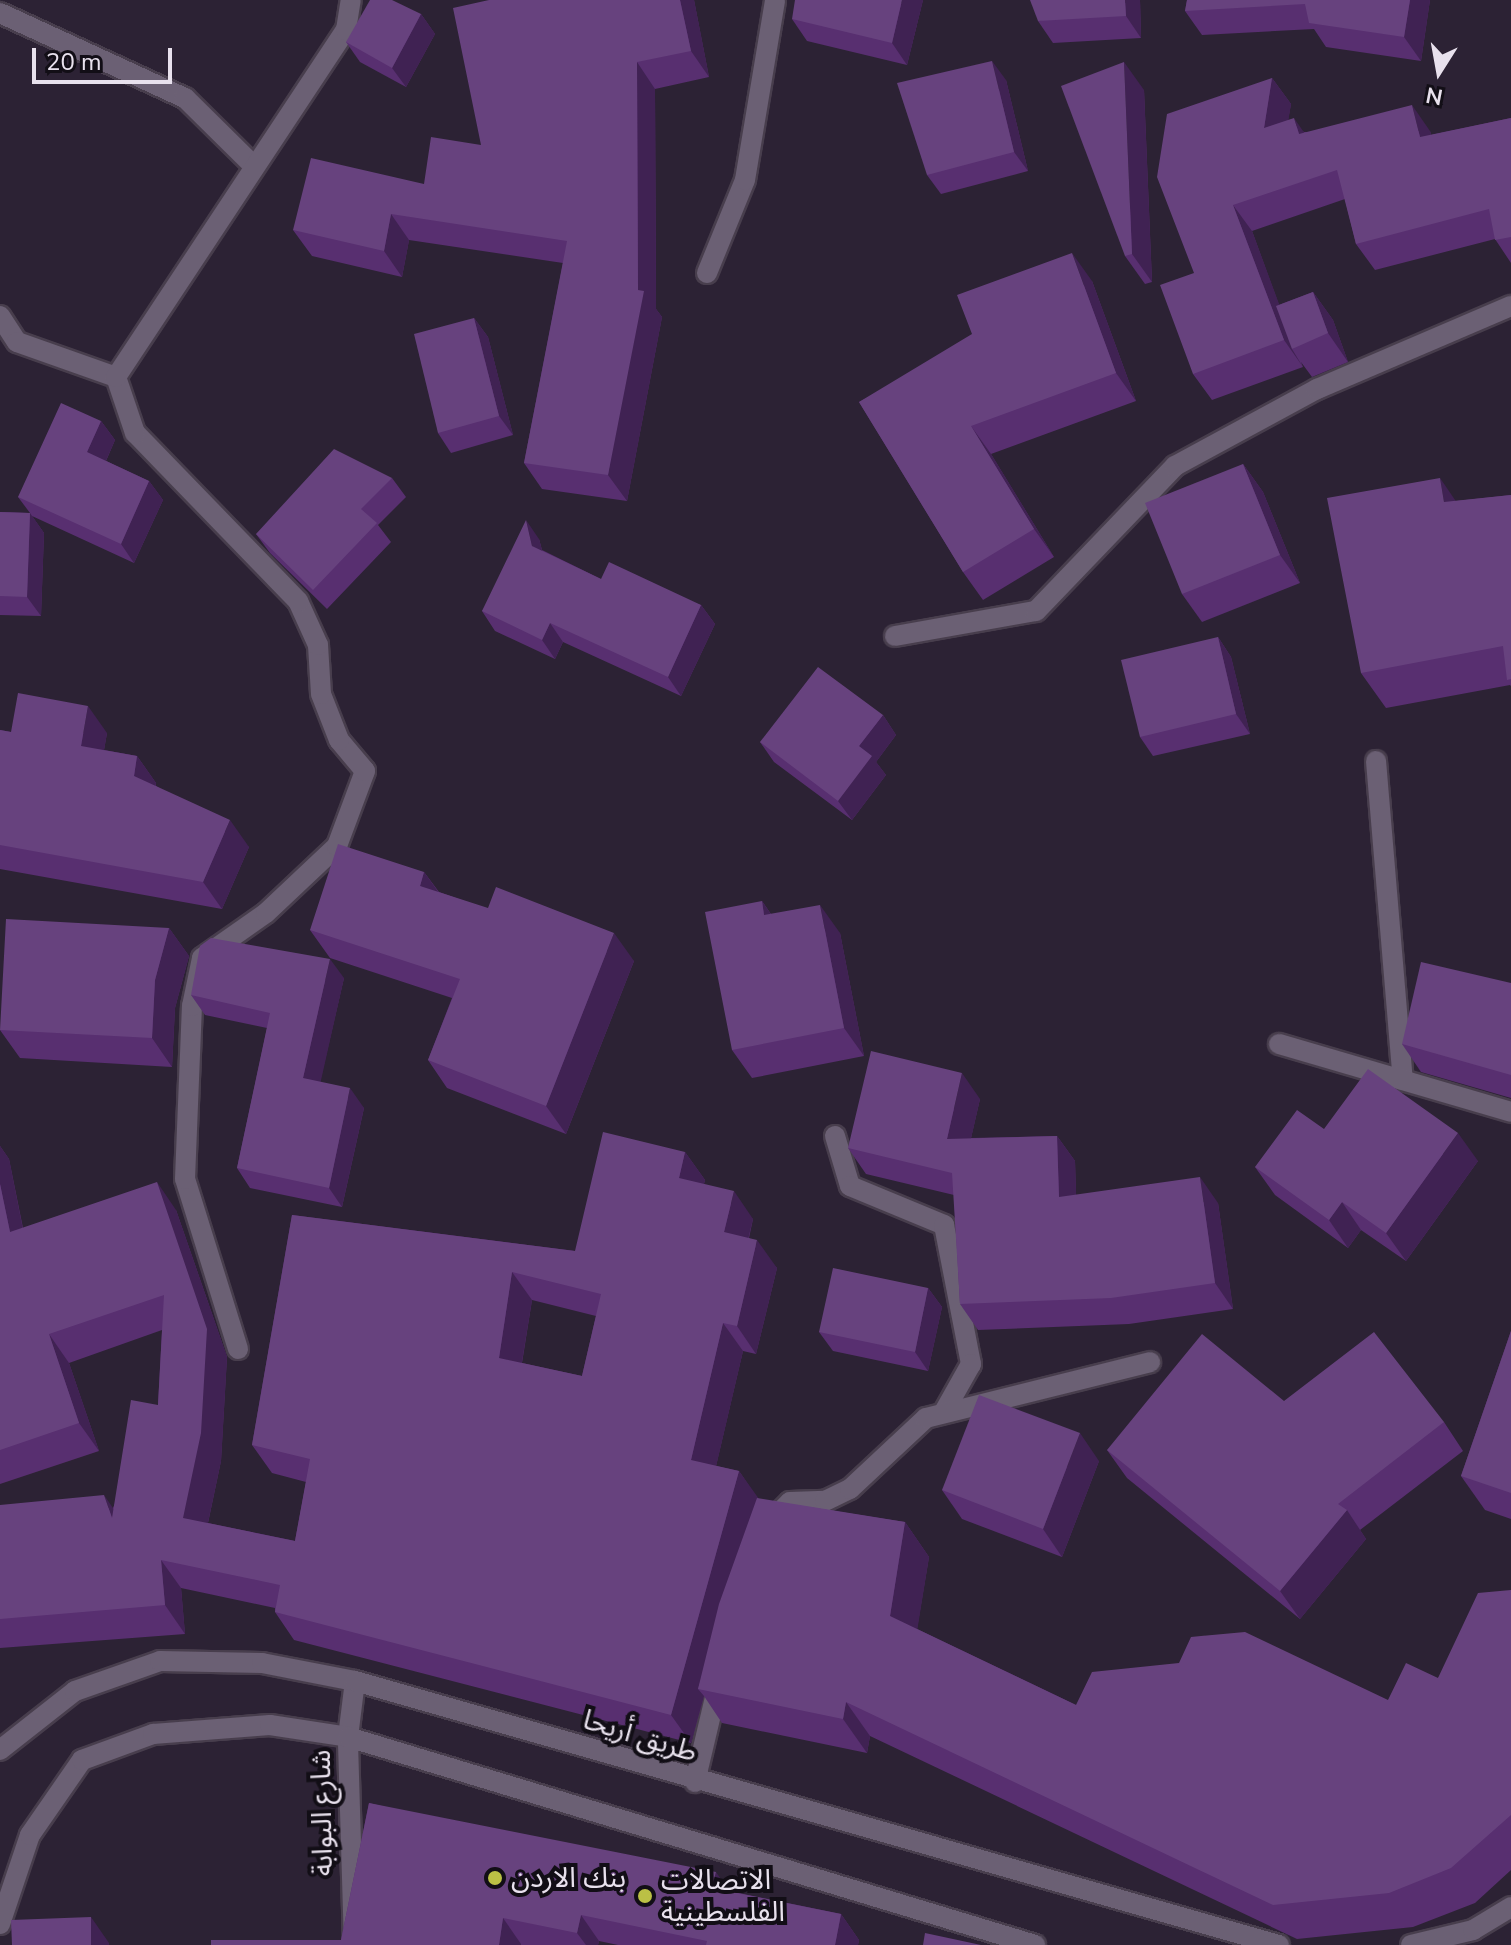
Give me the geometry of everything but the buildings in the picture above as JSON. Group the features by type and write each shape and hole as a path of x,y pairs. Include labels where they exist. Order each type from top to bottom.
{"street":[{"path":"116,377 205,253 252,164 346,30 351,0"},
{"path":"707,273 745,180 775,0"},
{"path":"0,13 185,98 252,164"},
{"path":"895,636 1036,611 1175,466 1317,389 1511,306"},
{"path":"0,316 17,342 116,377"},
{"path":"116,377 135,433 298,601 318,645 321,694 339,740 365,771 337,846 266,913 202,958 194,994 185,1179 238,1349"},
{"path":"1376,761 1403,1080"},
{"path":"1279,1044 1511,1112"},
{"path":"835,1136 850,1186 944,1225 971,1364 944,1412"},
{"path":"763,1543 773,1517 790,1502 825,1501 850,1489 926,1418 1150,1362"},
{"name":"طريق أريحا","path":"0,1750 75,1691 160,1661 262,1663 355,1681 695,1782 1279,1945"},
{"path":"695,1782 723,1664"},
{"name":"شارع البوابة","path":"354,1945 348,1737 355,1681"},
{"path":"0,1924 30,1835 82,1760 153,1734 270,1725 348,1737 1035,1945"},
{"path":"1411,1945 1473,1930 1511,1907"}],"place":[{"name":"بنك الاردن","path":"495,1878"},
{"name":"الاتصالات الفلسطينية","path":"645,1896"}]}
